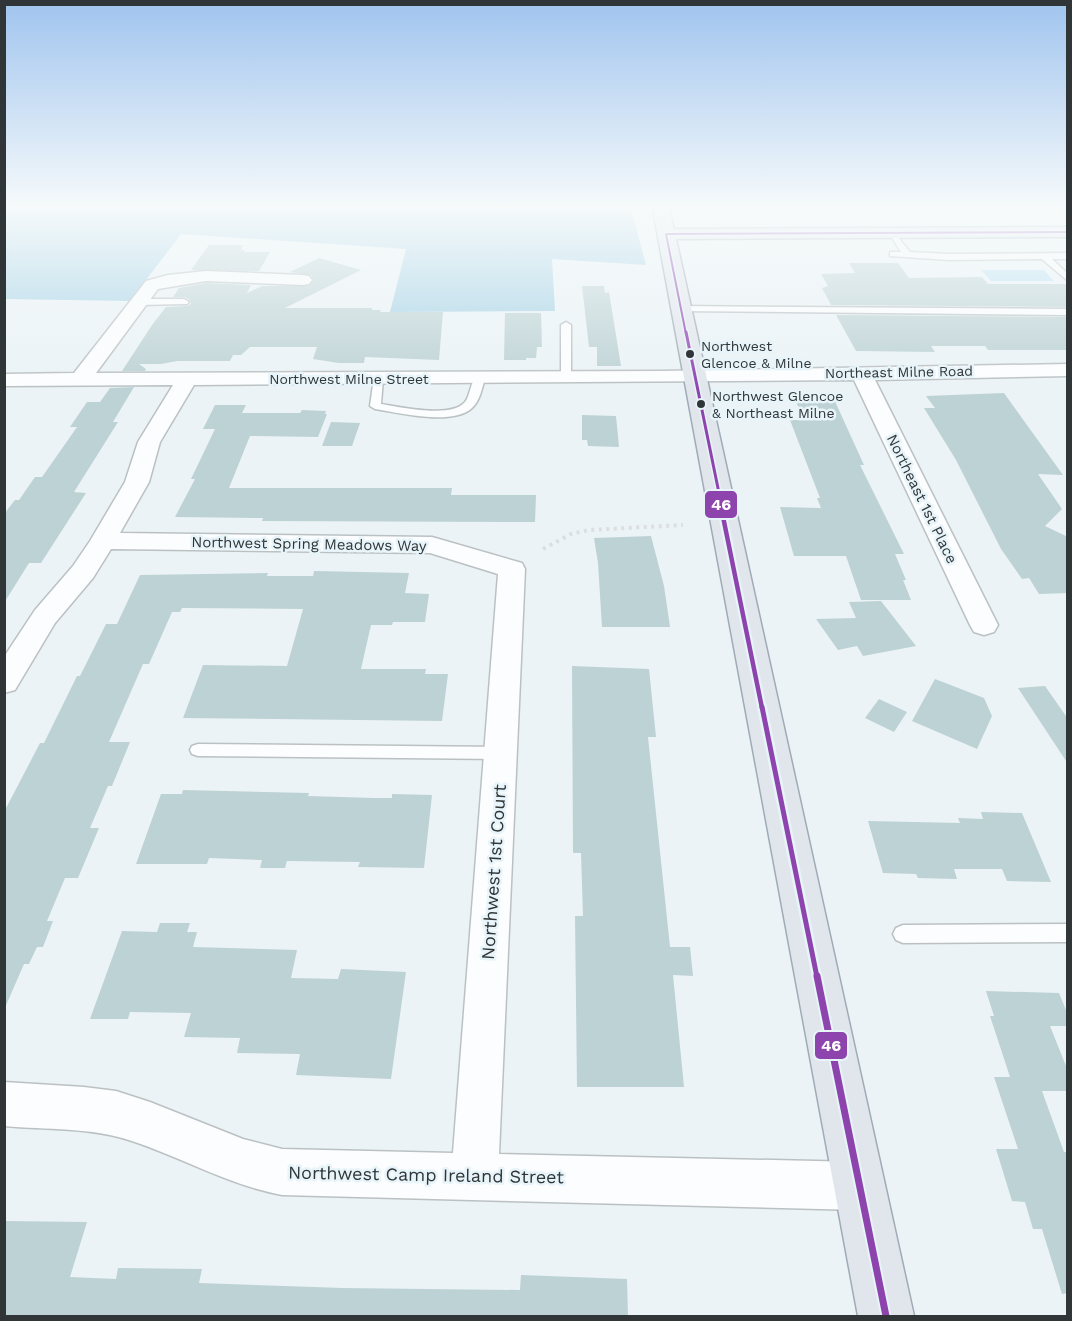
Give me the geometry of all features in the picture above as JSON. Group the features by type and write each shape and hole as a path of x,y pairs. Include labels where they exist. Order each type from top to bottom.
{"main road":[{"path":"672,267 886,1317"}],"street":[{"path":"80,380 152,285 180,278 279,277 303,280"},
{"name":"Northeast Milne Road","path":"694,376 1068,370"},
{"name":"Northeast 1st Place","path":"861,373 984,625"},
{"name":"Northwest Milne Street","path":"4,380 694,376"},
{"path":"4,682 45,617 83,572 103,541 142,471 149,442 187,380"},
{"name":"Northwest Spring Meadows Way","path":"103,541 432,545 512,569"},
{"name":"Northwest 1st Court","path":"475,1175 512,569"},
{"name":"Northwest Camp Ireland Street","path":"4,1104 69,1107 102,1111 131,1118 255,1168 282,1172 859,1186"}],"lane":[{"path":"1055,267 1068,279"},
{"path":"138,302 184,302"},
{"path":"680,308 1068,312"},
{"path":"566,325 566,377"},
{"path":"378,379 375,406 440,413 459,410 469,405 480,378"},
{"path":"198,750 501,753"},
{"path":"903,934 1068,933"}],"path":[{"path":"543,549 571,534 589,530 683,525"}],"shaded area":[{"path":"5,267 156,267 130,301 5,299"},
{"path":"402,267 552,267 555,311 390,312"},
{"path":"981,270 1044,270 1054,281 991,281"}],"building":[{"path":"193,267 262,267 259,271 191,270"},
{"path":"301,267 349,267 361,270 285,308 372,308 372,310 381,310 380,312 443,312 439,360 365,357 364,363 339,363 313,359 317,347 250,347 241,355 233,355 230,361 139,364 146,369 145,371 122,371 166,307 191,304 190,300 185,297 173,297 179,288 206,283 251,285 247,293 262,286 309,286 314,280 311,275 290,272"},
{"path":"851,267 901,267 909,278 982,277 988,284 1068,284 1068,307 831,305 822,288 828,286 821,274 855,273"},
{"path":"582,286 604,286 605,293 609,292 621,366 597,366 597,347 589,347"},
{"path":"505,313 541,313 542,347 537,347 536,358 504,360"},
{"path":"836,315 1068,317 1068,350 988,350 985,346 931,346 935,352 856,351"},
{"path":"134,387 113,422 118,422 74,492 86,493 41,563 29,563 4,603 4,514 15,500 19,500 35,477 42,477 77,427 70,427 87,402 100,402 110,388"},
{"path":"1004,393 1063,475 1038,474 1062,509 1045,526 1068,537 1068,593 1039,594 1029,578 1022,579 1001,549 956,460 924,408 935,408 926,396"},
{"path":"833,397 864,465 860,465 904,554 895,554 906,580 903,580 911,600 861,600 846,556 794,556 780,507 821,508 817,498 820,498 790,420 805,420 794,398"},
{"path":"215,405 246,405 242,413 300,413 302,410 326,411 325,414 327,414 318,437 250,436 229,488 452,488 451,495 536,495 535,522 262,521 263,518 175,517 195,479 191,479 215,429 203,429"},
{"path":"582,415 616,416 619,447 588,446 587,440 582,440"},
{"path":"331,422 360,423 352,446 322,446"},
{"path":"651,536 664,586 670,627 602,627 594,538"},
{"path":"314,571 409,573 405,593 429,594 425,622 371,625 361,669 426,669 425,674 448,674 442,721 183,718 203,665 287,666 303,609 182,608 180,612 172,612 149,664 143,664 109,742 130,742 112,786 108,786 90,828 99,828 78,878 65,878 47,921 53,921 43,947 37,947 29,964 24,964 4,1010 4,812 40,743 44,743 106,624 117,624 140,575 268,573 267,576 313,576"},
{"path":"881,601 916,646 863,656 857,646 838,650 816,619 856,618 849,602"},
{"path":"572,666 649,669 656,737 648,737 670,947 690,947 693,976 673,975 684,1087 577,1087 575,916 583,916 581,853 573,853"},
{"path":"935,679 984,698 992,716 977,749 912,721"},
{"path":"1045,686 1068,719 1068,764 1018,688"},
{"path":"879,699 907,712 894,732 865,718"},
{"path":"183,790 309,793 308,796 374,798 392,798 392,794 432,795 424,868 358,867 360,862 287,861 285,868 260,868 262,860 209,858 207,864 136,864 161,794 182,794"},
{"path":"981,812 1022,813 1051,882 1007,881 1002,869 954,869 957,879 918,878 916,874 883,873 868,821 960,823 958,818 983,819"},
{"path":"160,923 190,923 187,932 197,932 193,947 297,950 291,978 338,979 341,969 406,972 391,1079 296,1075 300,1054 237,1053 240,1038 184,1037 191,1013 130,1012 128,1019 90,1019 122,931 157,932"},
{"path":"986,991 1059,993 1068,1015 1068,1026 1050,1026 1068,1071 1068,1091 1042,1091 1064,1152 1068,1152 1068,1293 1062,1294 1042,1229 1033,1229 1025,1202 1012,1201 996,1149 1018,1149 994,1077 1010,1077 990,1016 994,1016"},
{"path":"4,1221 87,1222 70,1277 116,1279 118,1268 202,1269 199,1283 343,1288 520,1290 521,1275 627,1279 628,1317 4,1317"}],"transit line":[{"name":"46","path":"673,267 886,1316"}],"place":[{"name":"Northwest Glencoe & Milne","path":"690,354"},
{"name":"Northwest Glencoe & Northeast Milne","path":"701,404"}]}
